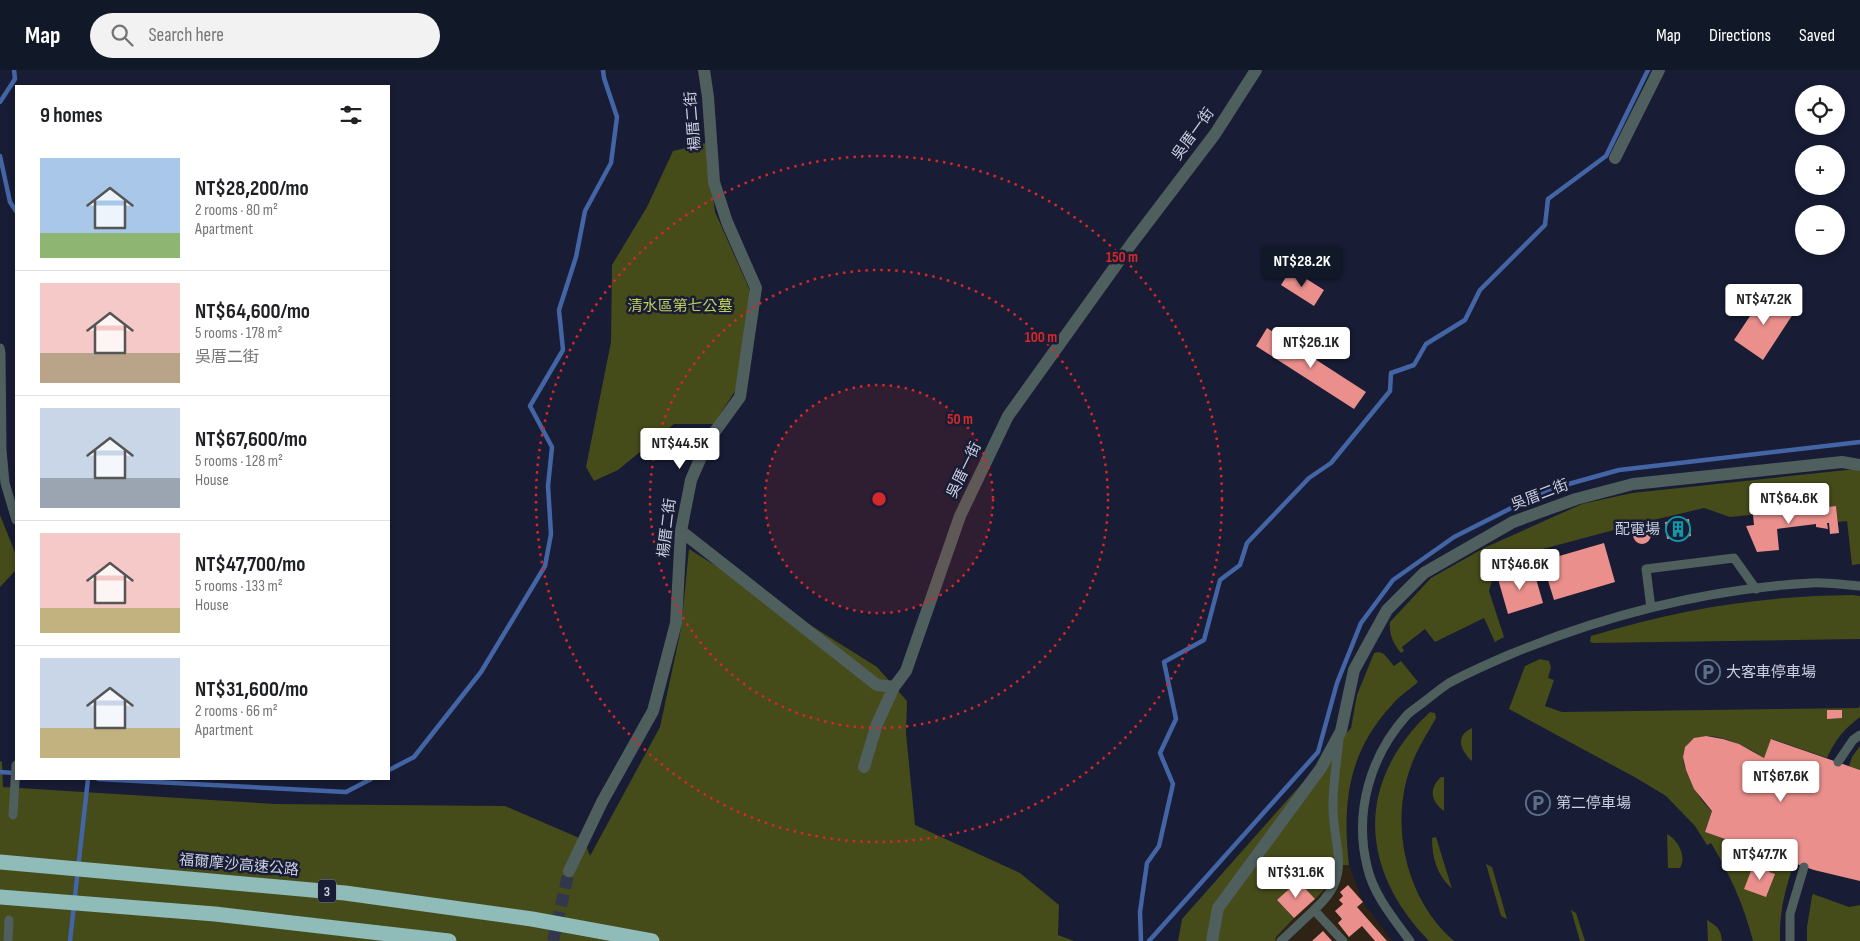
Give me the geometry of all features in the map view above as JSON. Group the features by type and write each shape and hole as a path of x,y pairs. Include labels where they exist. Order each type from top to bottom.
{"highway":[{"name":"福爾摩沙高速公路","path":"0,862 345,893 532,918 652,941"},
{"path":"0,897 215,914 448,941"}],"street":[{"name":"楊厝二街","path":"570,871 602,802 653,711 676,623 681,531 691,480 708,441 740,398 756,288 727,222 714,182 708,97 704,70"},
{"name":"吳厝一街","path":"864,766 877,724 894,687 906,671 960,516 1008,416 1132,243 1215,134 1256,70"},
{"path":"1615,158 1659,70"},
{"name":"吳厝二街","path":"1212,941 1218,908 1321,768 1340,731 1354,670 1387,610 1424,573 1513,522 1576,499 1634,484 1842,462 1860,465"},
{"path":"681,531 877,685 894,687"}],"lane":[{"path":"0,348 2,353 4,483 15,517"},
{"path":"1651,608 1646,569 1734,558 1756,589"},
{"path":"1410,941 1383,905 1367,866 1362,824 1366,793 1379,756 1408,715 1448,684 1495,661 1594,623 1651,608 1732,591 1813,583 1860,586"},
{"path":"1281,941 1328,898 1338,874 1338,844 1332,806 1340,731"},
{"path":"1838,762 1852,740 1860,735"},
{"path":"13,815 15,780"},
{"path":"1790,941 1790,914 1804,867"},
{"path":"1314,910 1343,941"},
{"path":"8,941 9,920"}],"shaded area":[{"path":"1333,865 1349,865 1363,902 1392,941 1275,941 1276,937 1293,919 1277,900 1326,888"}],"green space":[{"name":"清水區第七公墓","path":"706,143 715,212 752,295 735,391 714,424 674,424 618,470 594,481 586,467 611,342 612,265 647,207 673,151"},
{"path":"1860,470 1860,564 1852,565 1847,521 1838,522 1836,506 1730,517 1704,508 1520,555 1495,570 1489,591 1504,637 1495,642 1484,618 1435,642 1425,629 1402,647 1404,651 1401,653 1392,639 1390,622 1431,578 1484,548 1582,504 1632,493"},
{"path":"0,515 15,552 15,571 0,587"},
{"path":"689,549 877,667 907,701 906,733 915,825 1020,873 1059,905 1058,935 1074,941 0,941 0,761 2,762 3,787 275,804 505,806 584,840 590,856 660,727 681,629"},
{"path":"1860,596 1860,639 1590,642 1591,636 1688,611 1752,601"},
{"path":"1374,653 1384,654 1394,666 1401,661 1418,682 1398,699 1377,723 1357,760 1351,779 1348,800 1347,842 1349,865 1333,865 1326,888 1315,899 1277,900 1294,918 1276,937 1275,941 1178,941 1182,919 1351,728 1357,695"},
{"path":"1540,659 1549,661 1551,667 1548,678 1554,680 1545,706 1562,712 1859,708 1860,705 1860,717 1840,735 1827,758 1772,739 1764,758 1738,744 1706,736 1696,738 1689,743 1684,751 1684,763 1690,780 1701,799 1712,811 1705,832 1794,863 1783,902 1780,921 1780,941 1753,941 1736,890 1711,843 1707,845 1695,826 1666,796 1509,709 1525,666"},
{"path":"1430,712 1435,713 1436,718 1413,760 1405,789 1402,812 1402,836 1406,860 1424,905 1437,924 1454,941 1429,941 1406,913 1389,885 1379,855 1375,826 1378,796 1388,767 1406,739"},
{"path":"1472,728 1472,761 1462,748 1461,739 1466,731"},
{"path":"1860,746 1860,770 1849,766 1852,757"},
{"path":"1441,777 1444,777 1444,811 1436,803 1433,794 1434,786"},
{"path":"1667,834 1678,844 1682,854 1680,868 1668,868"},
{"path":"1436,837 1452,889 1436,866 1432,838"},
{"path":"1486,864 1492,867 1507,919 1501,916"},
{"path":"1813,894 1849,907 1860,905 1860,941 1807,941 1807,927"},
{"path":"1571,910 1576,913 1585,941 1580,941"},
{"path":"1707,920 1718,928 1722,941 1708,941"}],"building":[{"path":"1291,269 1324,290 1314,306 1281,285"},
{"path":"1766,292 1795,311 1763,360 1734,340"},
{"path":"1267,328 1366,392 1354,409 1256,346"},
{"path":"1836,506 1839,533 1830,534 1829,523 1827,523 1828,529 1816,527 1816,524 1777,529 1779,550 1757,552 1746,526 1754,525 1753,515"},
{"name":"配電場","path":"1689,519 1691,536 1667,539 1665,522"},
{"path":"1642,526 1648,529 1651,535 1648,541 1642,544 1636,541 1633,535 1636,529"},
{"path":"1604,543 1615,582 1554,600 1542,561"},
{"path":"1533,568 1543,603 1508,614 1498,579"},
{"path":"1827,710 1842,710 1842,718 1827,719"},
{"path":"1706,736 1739,744 1764,758 1771,739 1860,770 1860,881 1814,870 1705,832 1712,811 1694,789 1683,757 1685,747 1694,738"},
{"path":"1763,864 1771,867 1769,872 1775,874 1766,897 1744,889 1753,866 1761,869"},
{"path":"1298,881 1315,899 1294,918 1277,900"},
{"path":"1348,885 1363,902 1357,907 1387,941 1375,941 1362,926 1349,937 1338,923 1342,919 1335,911 1343,904 1339,900 1343,896 1340,892"},
{"path":"1323,931 1332,941 1312,941"}],"waterway":[{"path":"0,102 15,79 14,70"},
{"path":"390,769 414,757 481,672 545,566 551,534 548,486 552,447 530,406 563,350 559,310 576,257 585,211 611,163 617,117 603,70"},
{"path":"1141,941 1140,912 1147,863 1159,846 1173,784 1160,753 1176,719 1164,662 1204,640 1220,580 1240,565 1247,543 1309,478 1331,463 1390,391 1391,373 1414,365 1426,344 1465,320 1480,290 1545,225 1548,199 1606,156 1648,70"},
{"path":"0,156 10,202 15,210"},
{"path":"1149,941 1318,752 1337,683 1361,623 1393,580 1454,537 1547,490 1619,470 1860,442"},
{"path":"0,772 15,773"},
{"path":"70,941 88,780"},
{"path":"117,780 346,792 369,780"}],"tunnel":[{"path":"553,941 569,871"}],"place":[{"name":"配電場","path":"1678,529"},
{"name":"大客車停車場","path":"1708,672"},
{"name":"第二停車場","path":"1538,803"}]}
